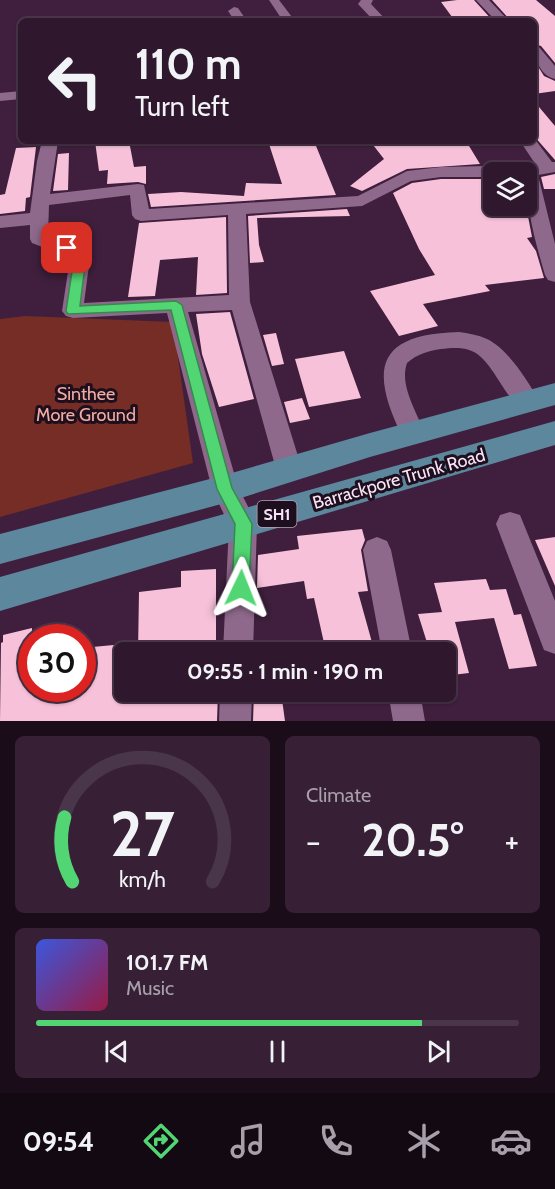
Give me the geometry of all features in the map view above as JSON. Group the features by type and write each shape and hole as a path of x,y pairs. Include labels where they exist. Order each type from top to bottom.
{"main road":[{"name":"SH1","path":"0,549 225,489 541,398"},
{"name":"Barrackpore Trunk Road","path":"0,594 555,433"}],"street":[{"path":"367,0 364,4 378,18"},
{"path":"482,0 500,18"},
{"path":"274,1 287,18"},
{"path":"537,51 555,50"},
{"path":"537,53 555,75"},
{"path":"0,98 18,95"},
{"path":"50,144 40,209 39,239 67,248 77,254 79,265 73,311 240,302"},
{"path":"530,144 544,169 545,243 555,275"},
{"path":"0,222 40,209 138,189 141,215 362,201 407,176 426,173 544,169"},
{"path":"237,208 240,302 290,469"},
{"path":"176,305 225,489 243,524 238,642"},
{"path":"413,433 393,379 394,363 400,355 423,345 456,339 476,343 541,398"},
{"path":"510,524 555,639"},
{"path":"377,550 395,642"},
{"path":"235,721 236,702"},
{"path":"406,702 409,721"}],"green space":[{"name":"Sinthee More Ground","path":"25,316 173,322 193,463 0,517 0,319"}],"building":[{"path":"474,0 490,18 453,18 441,2"},
{"path":"492,0 536,0 555,16 555,63 541,46 537,45 537,18 508,18"},
{"path":"537,65 544,76 555,81 555,91 537,94"},
{"path":"537,105 555,126 555,160 537,139"},
{"path":"95,144 130,144 134,167 146,166 146,184 138,182 107,184 108,170 99,171"},
{"path":"269,144 315,144 336,195 151,207 148,194 181,192 244,196 246,183 282,184"},
{"path":"372,144 468,144 480,164 407,169 362,191 350,186 384,159"},
{"path":"36,147 30,197 26,198 25,211 0,214 0,195 5,194 16,148"},
{"path":"69,153 68,190 53,191 58,154"},
{"path":"555,174 555,189 544,189 541,177"},
{"path":"441,179 483,179 483,216 528,216 532,237 527,238 536,251 544,278 485,285 490,291 423,304 438,326 399,336 370,291 435,275 419,249 393,193 412,183"},
{"path":"347,209 350,216 257,218 259,245 264,262 250,263 248,216"},
{"path":"226,217 227,293 196,295 198,257 160,260 155,296 128,297 139,223"},
{"path":"230,312 254,399 219,407 202,354 196,314"},
{"path":"276,333 284,364 272,366 263,335"},
{"path":"344,351 361,398 309,407 295,359"},
{"path":"302,398 310,419 290,423 284,402"},
{"path":"362,529 365,540 361,550 368,591 358,592 372,642 324,642 314,598 307,599 304,581 257,588 258,555 299,549 297,536"},
{"path":"555,537 555,586 535,540"},
{"path":"216,569 216,642 138,642 139,592 181,587 181,571"},
{"path":"486,579 490,590 506,589 514,615 521,614 537,666 509,669 494,618 455,622 469,673 456,675 456,642 427,642 418,614 442,612 434,583"},
{"path":"18,631 18,702 96,702 96,647 114,645 114,702 218,702 217,721 0,721 3,635"},
{"path":"254,702 282,702 285,721 253,721"}],"route":[{"path":"67,248 77,254 79,265 73,311 176,305 225,489 243,524 241,588"}]}
